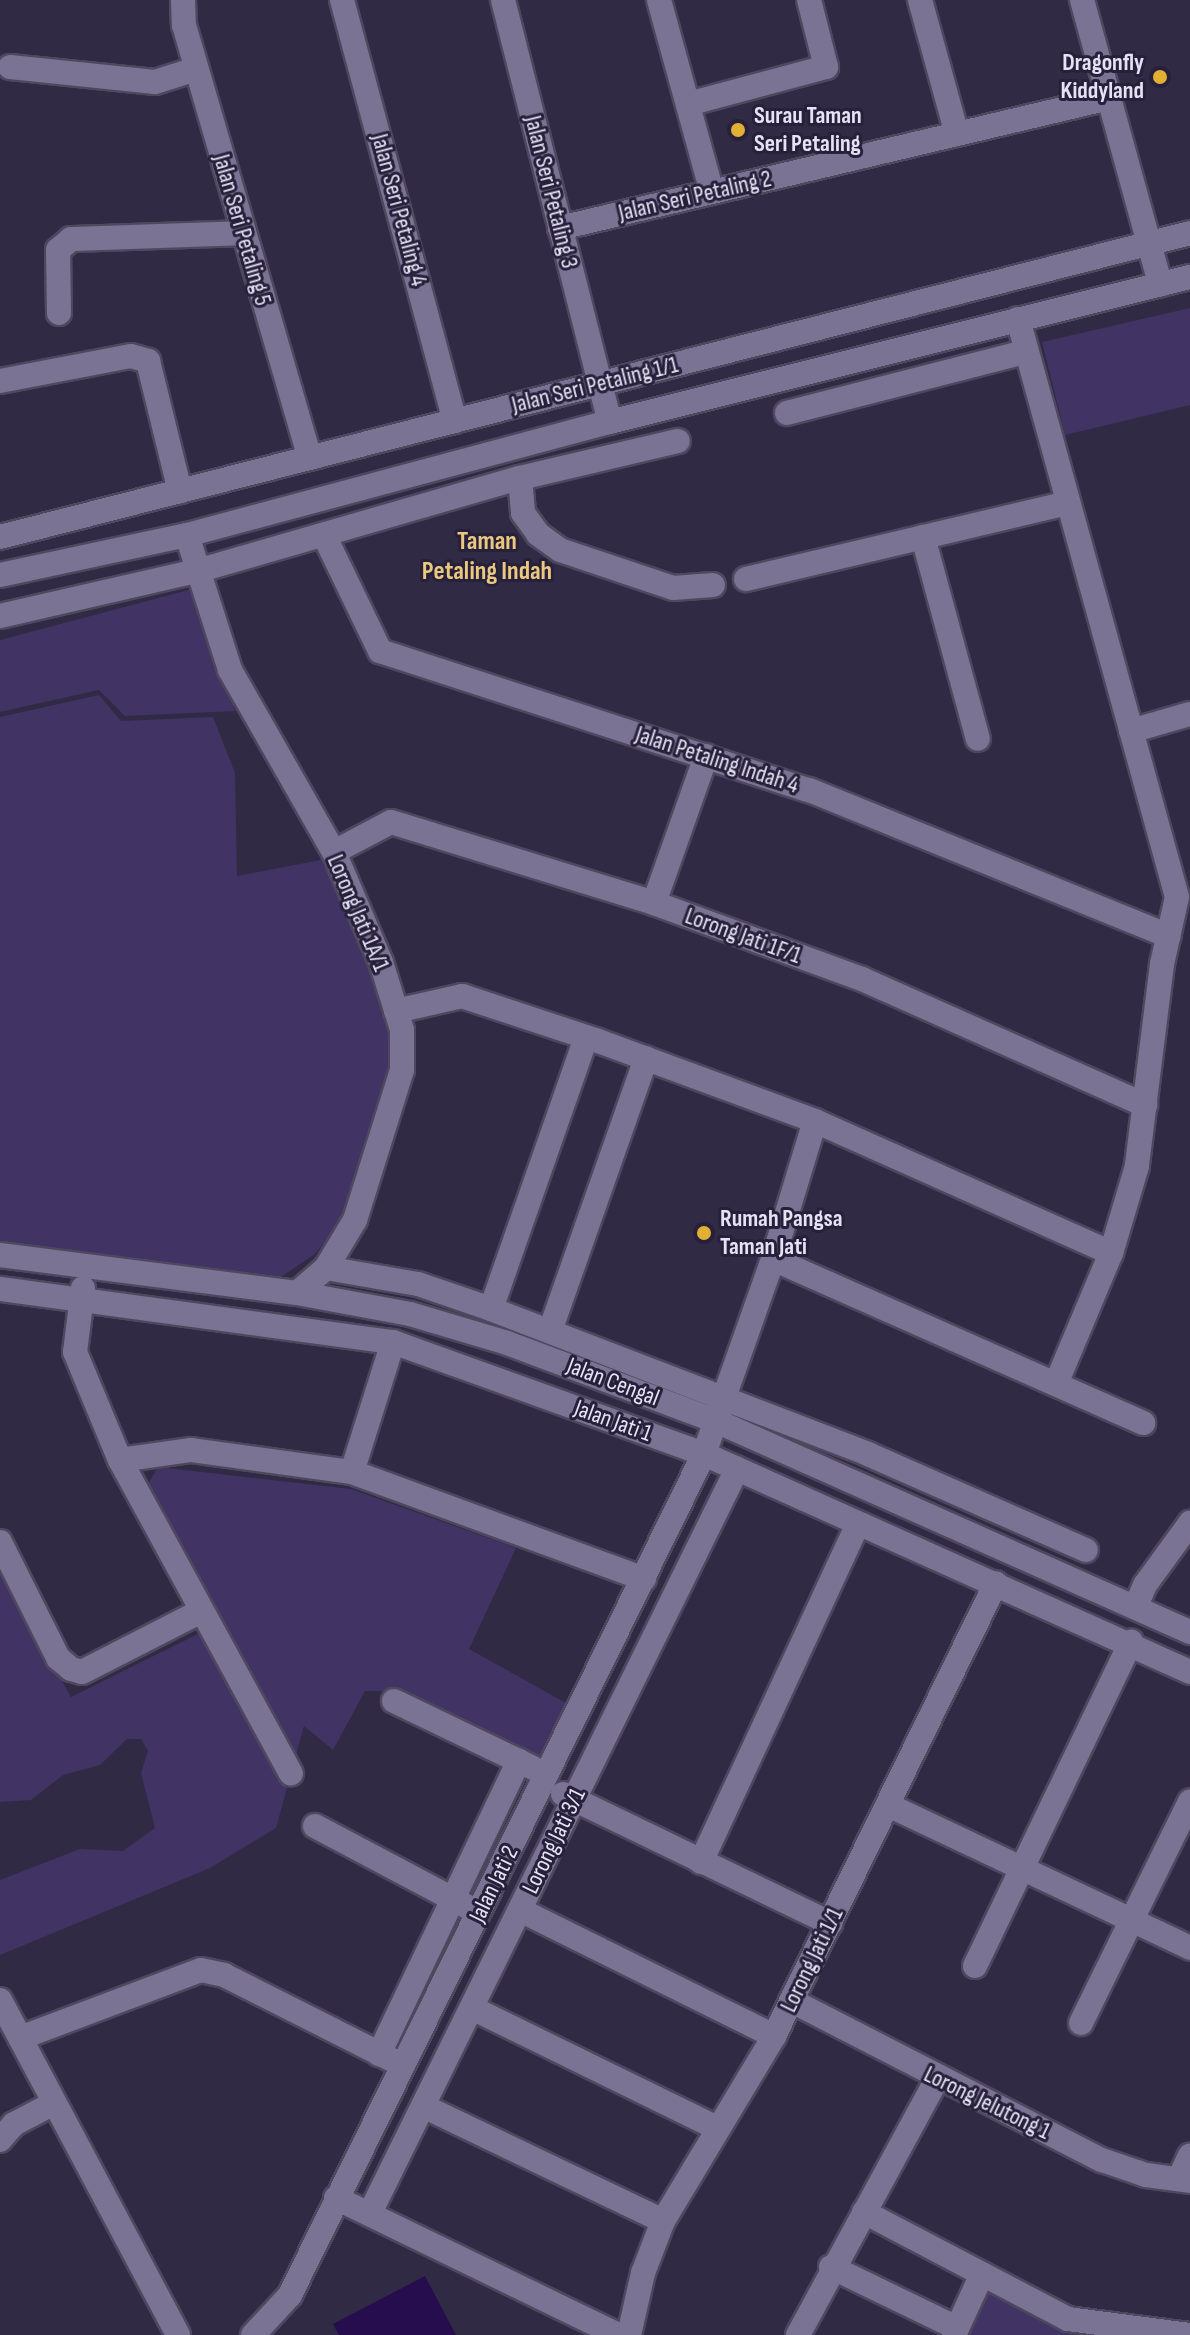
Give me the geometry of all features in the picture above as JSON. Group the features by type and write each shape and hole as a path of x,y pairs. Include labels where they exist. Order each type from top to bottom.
{"street":[{"name":"Jalan Seri Petaling 5","path":"183,0 184,25 241,233 310,458"},
{"name":"Jalan Seri Petaling 4","path":"342,0 455,421"},
{"name":"Jalan Seri Petaling 3","path":"503,0 610,422"},
{"path":"659,0 712,192"},
{"path":"688,104 826,67 809,0"},
{"path":"920,0 957,134"},
{"path":"1082,0 1160,284"},
{"path":"10,67 155,82 196,69"},
{"name":"Jalan Seri Petaling 2","path":"560,228 1109,98"},
{"path":"59,313 58,250 71,239 241,233"},
{"name":"Jalan Seri Petaling 1/1","path":"0,537 1190,233"},
{"path":"0,575 187,535 610,422 1190,277"},
{"path":"1018,319 1177,897 1168,936 1137,1166 1111,1253 1056,1384"},
{"path":"787,413 1025,352"},
{"path":"0,381 131,356 148,361 180,491"},
{"path":"0,616 197,571 520,478 678,441"},
{"path":"520,478 523,513 538,534 560,550 673,588 713,585"},
{"path":"746,579 1067,503"},
{"name":"Lorong Jati 1A/1","path":"187,535 230,670 334,852 381,962 396,1011 402,1070 355,1220 326,1268 297,1293"},
{"name":"Jalan Petaling Indah 4","path":"324,535 380,651 706,756 919,832 1168,936"},
{"path":"923,537 978,739"},
{"path":"1131,731 1190,714"},
{"path":"654,903 706,756"},
{"name":"Lorong Jati 1F/1","path":"334,852 391,822 654,903 862,979 1145,1105"},
{"path":"396,1011 462,996 586,1037 815,1121 1111,1253"},
{"path":"491,1309 586,1037"},
{"path":"550,1331 646,1058"},
{"path":"716,1421 773,1259 815,1121"},
{"name":"Jalan Cengal","path":"0,1255 297,1293 410,1314 507,1343 716,1421 1190,1632"},
{"path":"773,1259 1143,1423"},
{"path":"86,1266 75,1352 120,1460 291,1773"},
{"path":"326,1268 418,1284 491,1309 723,1396 1086,1550"},
{"name":"Jalan Jati 1","path":"0,1289 393,1342 704,1454 1131,1642 1190,1672"},
{"path":"352,1472 393,1342"},
{"name":"Jalan Jati 2","path":"253,2335 281,2310 644,1579 704,1454 716,1421"},
{"path":"120,1460 191,1450 352,1472 644,1579"},
{"name":"Lorong Jati 3/1","path":"370,2213 737,1469"},
{"path":"1136,1606 1145,1585 1190,1523"},
{"path":"701,1862 858,1524"},
{"path":"0,1542 58,1658 71,1669 82,1672 201,1611"},
{"name":"Lorong Jati 1/1","path":"629,2335 643,2273 663,2221 774,2036 996,1583"},
{"path":"975,1966 1026,1868 1131,1642"},
{"path":"394,1701 519,1761 575,1800 830,1923"},
{"path":"379,2054 519,1761"},
{"path":"1081,2023 1190,1801"},
{"path":"888,1805 1190,1948"},
{"path":"315,1826 480,1913"},
{"path":"520,1910 774,2036"},
{"path":"20,2038 201,1970 224,1975 402,2065"},
{"path":"0,2000 178,2335"},
{"name":"Lorong Jelutong 1","path":"792,2001 937,2079 1102,2160 1184,2180"},
{"path":"472,2008 717,2128"},
{"path":"801,2334 831,2267 937,2079"},
{"path":"0,2140 14,2124 54,2103"},
{"path":"423,2106 663,2221"},
{"path":"1184,2180 1190,2155"},
{"path":"336,2198 618,2335"},
{"path":"864,2212 1068,2319 1152,2333 1190,2335"},
{"path":"831,2267 956,2332 982,2274"}],"shaded area":[{"path":"1190,308 1190,405 1065,435 1042,342"},
{"path":"196,588 235,711 125,716 99,690 0,712 0,640"},
{"path":"99,695 121,721 213,717 235,773 237,876 321,860 371,961 392,1031 389,1068 345,1216 315,1254 281,1277 0,1241 0,717"},
{"path":"158,1467 351,1489 516,1548 469,1649 573,1707 543,1766 392,1691 365,1691 333,1750 304,1726 276,1828 210,1868 0,1955 0,1880 80,1849 123,1851 155,1828 141,1773 148,1751 141,1739 127,1739 100,1765 63,1775 31,1800 0,1802 0,1571 71,1697 220,1623 147,1486"},
{"path":"425,2276 456,2335 339,2335 333,2324"},
{"path":"987,2287 1073,2332 1103,2335 967,2335"}],"place":[{"name":"Dragonfly Kiddyland","path":"1160,77"},
{"name":"Surau Taman Seri Petaling","path":"738,130"},
{"name":"Rumah Pangsa Taman Jati","path":"704,1233"}],"district":[{"name":"Taman Petaling Indah","path":"487,557"}]}
